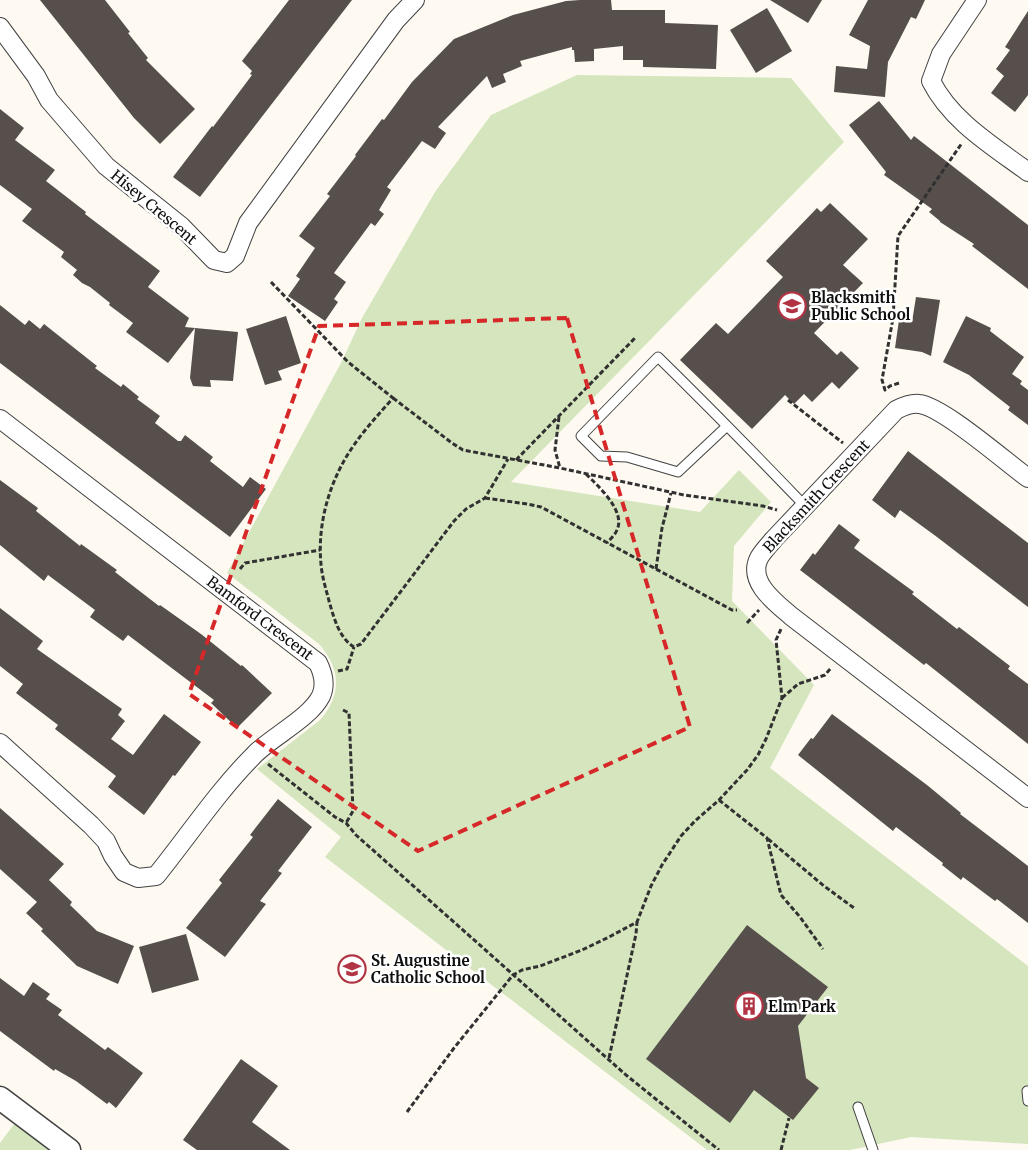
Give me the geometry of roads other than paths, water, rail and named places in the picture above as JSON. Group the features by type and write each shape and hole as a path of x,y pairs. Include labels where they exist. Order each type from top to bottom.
{"street":[{"name":"Hisey Crescent","path":"0,27 36,76 49,100 106,166 181,226 214,260 227,263 235,256 248,223 396,20 415,0"},
{"path":"977,0 941,54 931,81 938,96 965,124 1028,172"},
{"name":"Blacksmith Crescent","path":"1028,478 955,422 937,411 919,404 902,407 896,410 774,539 758,560 757,577 768,596 791,616 1028,798"},
{"name":"Bamford Crescent","path":"0,419 318,663 324,684 321,696 311,710 257,752 208,809 156,876 138,878 124,872 106,841 91,825 0,743"},
{"path":"0,1098 69,1150"}],"lane":[{"path":"727,426 678,472 627,457 601,456 581,436 658,357 727,426 801,510"},
{"path":"1027,1091 1028,1101"},
{"path":"858,1107 872,1150"}],"place":[{"name":"Blacksmith Public School","path":"792,306"},
{"name":"St. Augustine Catholic School","path":"352,969"},
{"name":"Elm Park","path":"749,1006"}]}
